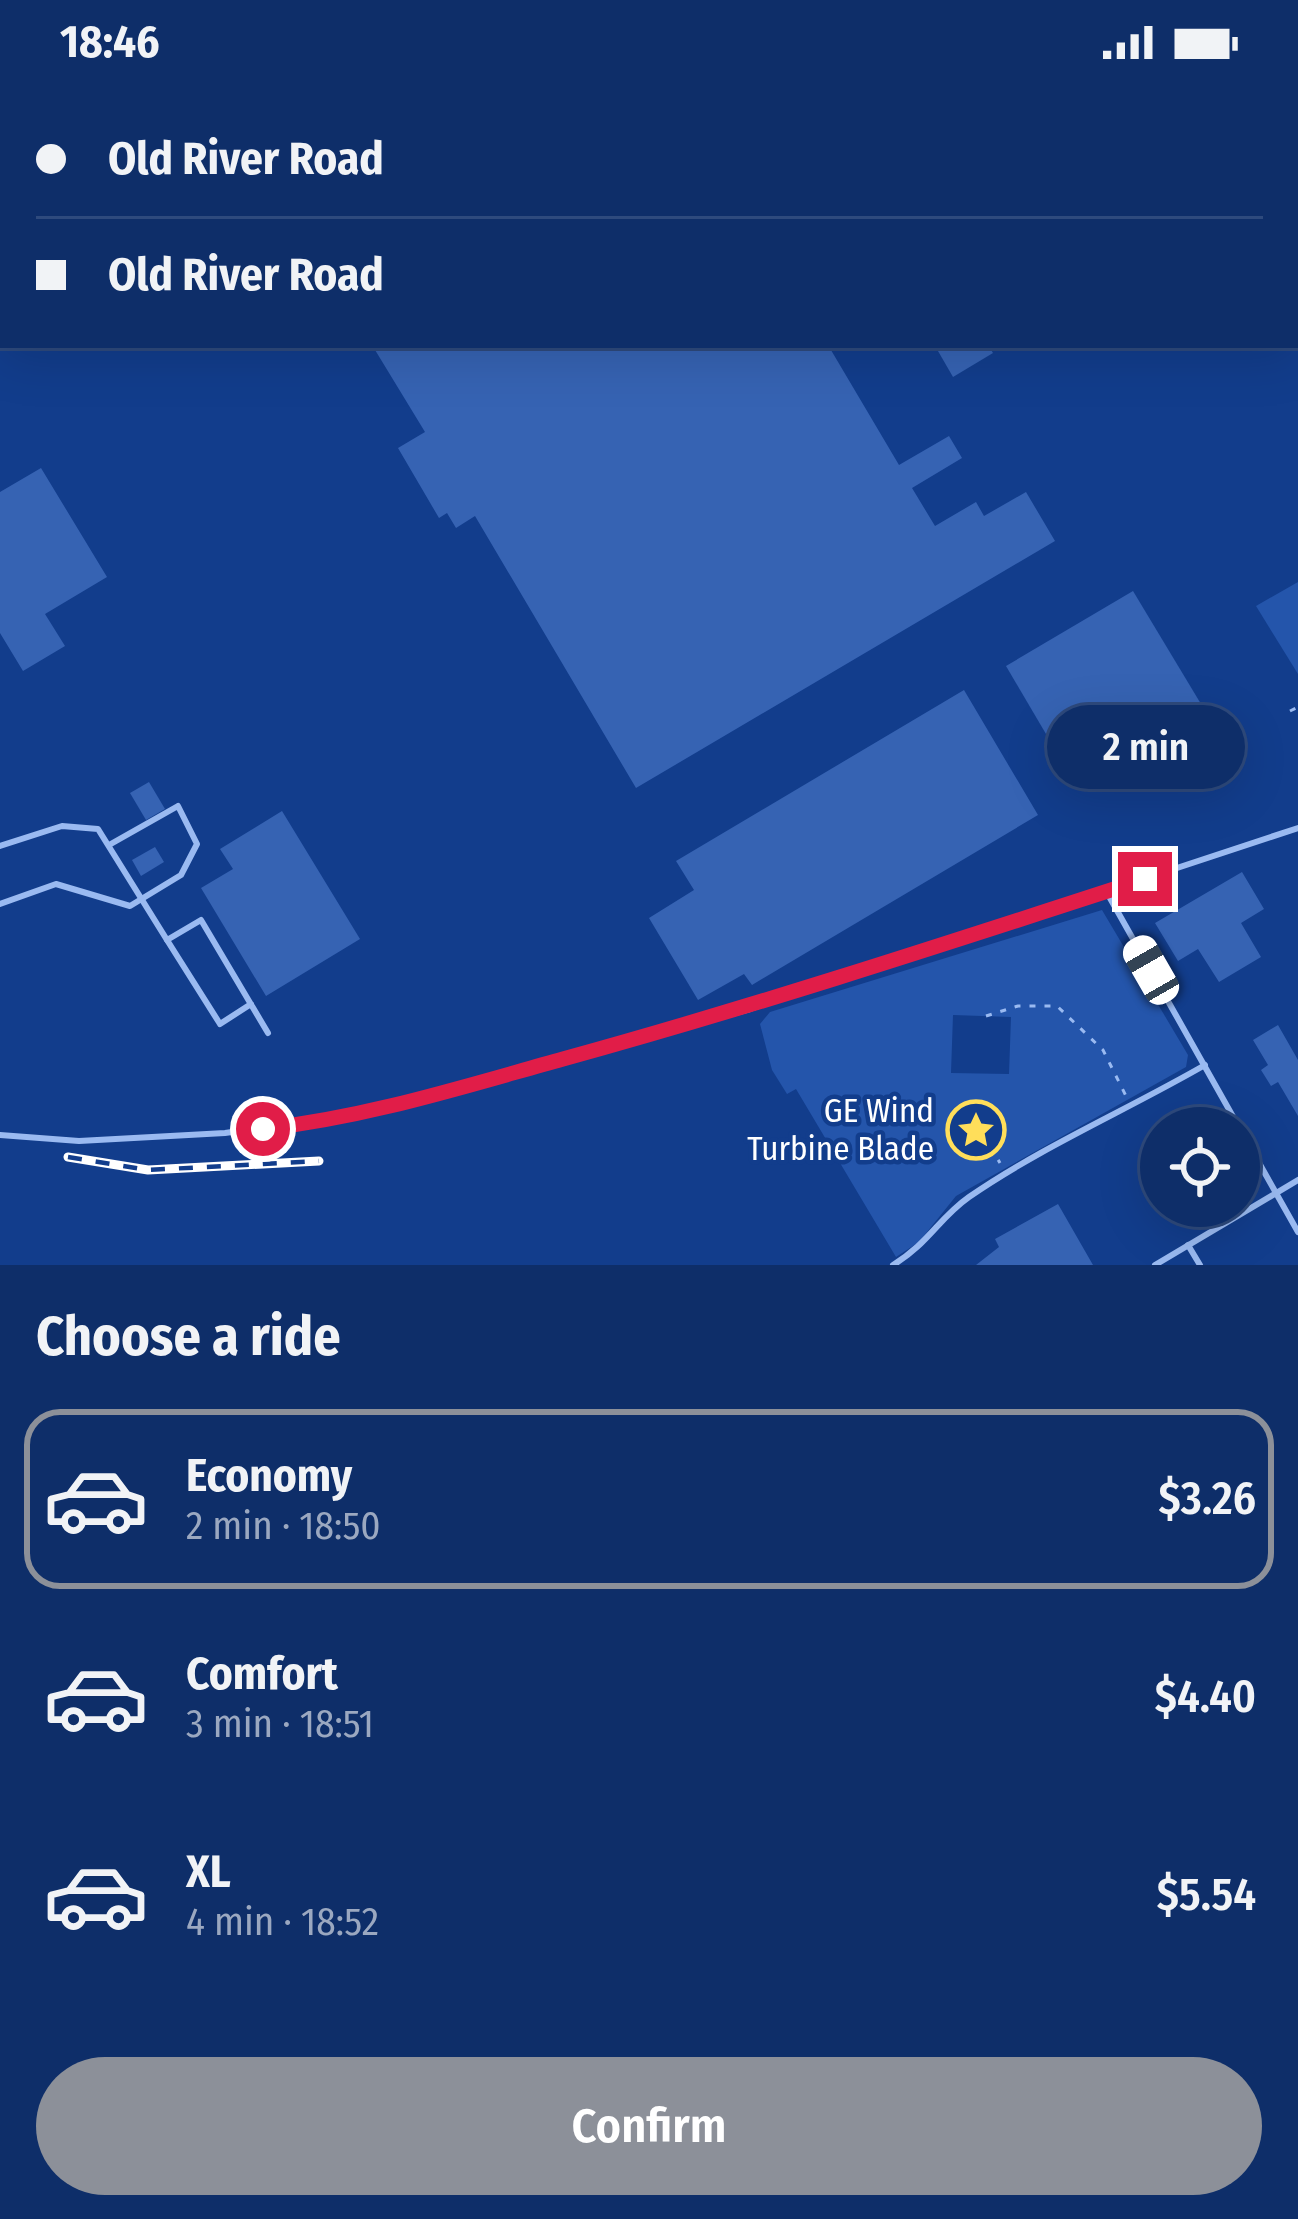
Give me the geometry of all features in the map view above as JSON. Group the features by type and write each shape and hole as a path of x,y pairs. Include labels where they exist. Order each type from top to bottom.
{"lane":[{"path":"0,904 56,884 130,906 181,875 196,844 178,806 109,845"},
{"path":"0,846 62,826 98,829 220,1024 251,1004"},
{"path":"0,1135 80,1141 225,1133 393,1109 750,1009 1298,828"},
{"path":"1106,891 1298,1232"},
{"path":"167,940 201,920 268,1033"},
{"path":"893,1265 924,1246 968,1198 1205,1066"},
{"path":"1155,1265 1298,1180"},
{"path":"1188,1245 1200,1265"}],"path":[{"path":"1290,711 1298,706"},
{"path":"986,1016 1018,1006 1057,1006 1103,1050 1130,1104"},
{"path":"983,1134 1007,1174"}],"shaded area":[{"path":"1298,582 1298,674 1256,606"},
{"path":"1102,910 1188,1055 1186,1067 956,1196 919,1242 896,1257 796,1089 787,1094 772,1070 760,1024 770,1012","holes":["953,1015 1011,1017 1009,1074 951,1073"]}],"building":[{"path":"374,348 830,348 899,465 949,436 962,458 912,488 935,526 976,502 984,516 1026,492 1055,541 636,788 475,516 456,528 447,513 439,518 398,448 425,432"},
{"path":"990,348 993,353 953,377 938,351"},
{"path":"41,468 107,577 45,614 65,646 23,671 0,633 0,492"},
{"path":"1133,591 1204,709 1076,785 1006,666"},
{"path":"964,690 1038,815 752,985 744,974 698,1000 649,918 694,890 676,861"},
{"path":"149,782 165,809 146,820 130,793"},
{"path":"282,811 360,939 266,996 201,888 233,869 220,849"},
{"path":"155,847 164,862 141,876 132,860"},
{"path":"1242,872 1264,909 1241,923 1261,957 1219,982 1198,949 1178,961 1155,923"},
{"path":"1278,1025 1298,1060 1298,1116 1278,1082 1271,1086 1261,1070 1268,1065 1253,1040"},
{"path":"1058,1204 1093,1265 976,1265 999,1247 995,1239"}],"railway":[{"path":"68,1157 148,1170 319,1161"}],"place":[{"name":"GE Wind Turbine Blade","path":"976,1130"}],"route":[{"path":"263,1129 393,1109 750,1009 1145,879"}]}
